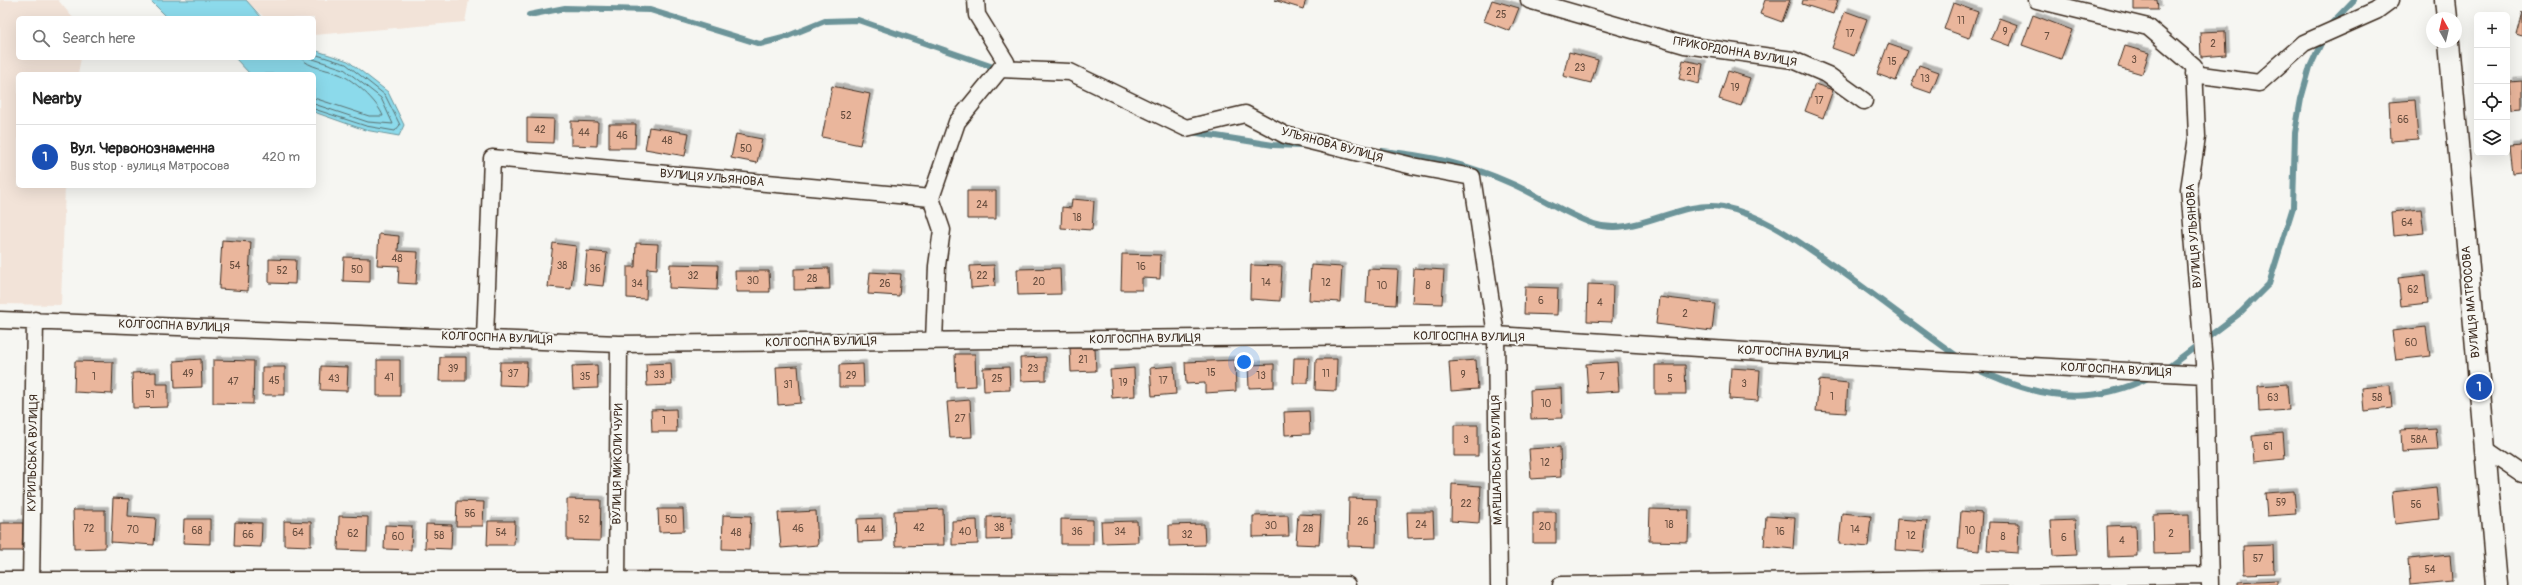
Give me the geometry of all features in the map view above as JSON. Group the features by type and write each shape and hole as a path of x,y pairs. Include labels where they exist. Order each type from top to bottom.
{"street":[{"path":"934,341 937,266 942,230 931,198 957,122 1006,62 977,15 976,0"},
{"name":"ПРИКОРДОННА ВУЛИЦЯ","path":"1529,0 1685,45 1793,60 1828,75 1864,101"},
{"path":"2037,0 2148,27 2194,66 2194,74 2259,83 2304,43 2376,11 2391,0"},
{"path":"2445,0 2446,12"},
{"name":"ВУЛИЦЯ МАТРОСОВА","path":"2450,48 2497,585"},
{"name":"УЛЬЯНОВА ВУЛИЦЯ","path":"1000,70 1070,72 1186,128 1245,114 1285,135 1413,166 1472,177 1496,335"},
{"name":"ВУЛИЦЯ УЛЬЯНОВА","path":"2194,74 2197,137 2188,189 2205,375"},
{"name":"ВУЛИЦЯ УЛЬЯНОВА","path":"485,338 492,158 931,198"},
{"name":"КОЛГОСПНА ВУЛИЦЯ","path":"0,320 35,320 619,344 1496,335 1761,352 2205,375"},
{"name":"КУРИЛЬСЬКА ВУЛИЦЯ","path":"31,583 35,320"},
{"name":"МАРШАЛЬСЬКА ВУЛИЦЯ","path":"1496,335 1498,585"},
{"name":"ВУЛИЦЯ МИКОЛИ ЧУРИ","path":"617,583 619,344"},
{"path":"1561,585 2210,580 2205,375"},
{"path":"2484,448 2522,474"},
{"path":"0,580 31,583 1347,585"}],"shaded area":[{"path":"0,0 58,0 71,16 16,16 16,60 81,60 78,72 16,72 16,188 65,188 61,305 0,304"},
{"path":"245,0 469,0 465,22 316,35 316,16 263,16"}],"water":[{"path":"150,0 246,0 260,16 166,16"},
{"path":"316,51 348,61 388,92 404,125 399,136 365,130 316,113 316,72 248,72 237,60 316,60"}],"building":[{"path":"1274,0 1306,0 1303,9"},
{"path":"1492,0 1519,8 1510,31 1484,21"},
{"path":"1765,0 1790,0 1782,22 1760,14"},
{"path":"1803,0 1838,0 1833,14 1802,4"},
{"path":"2134,0 2157,0 2158,10 2134,10"},
{"path":"1953,3 1978,12 1969,38 1944,29"},
{"path":"1845,11 1867,19 1854,56 1832,48"},
{"path":"2522,12 2522,36 2516,34"},
{"path":"2033,15 2072,30 2061,59 2022,45"},
{"path":"1999,18 2018,25 2010,46 1991,39"},
{"path":"2225,31 2226,55 2201,57 2200,32"},
{"path":"1888,44 1908,51 1896,81 1877,74"},
{"path":"2125,46 2149,53 2142,74 2118,67"},
{"path":"1569,52 1598,60 1591,83 1563,76"},
{"path":"1683,60 1703,64 1699,84 1679,79"},
{"path":"1919,65 1939,72 1931,93 1911,86"},
{"path":"1728,71 1750,78 1741,106 1719,99"},
{"path":"2522,81 2522,108 2512,109 2510,82"},
{"path":"1815,84 1833,90 1823,118 1805,111"},
{"path":"832,86 870,94 860,145 822,137"},
{"path":"2415,100 2418,139 2391,141 2389,102"},
{"path":"527,118 554,119 553,143 527,142"},
{"path":"571,121 598,122 597,146 571,145"},
{"path":"609,124 636,124 635,148 609,148"},
{"path":"649,127 689,133 685,156 645,149"},
{"path":"736,134 762,139 757,163 731,158"},
{"path":"2522,145 2522,172 2512,173 2510,146"},
{"path":"967,191 996,191 996,219 967,219"},
{"path":"1072,199 1094,201 1092,230 1061,228 1062,207 1071,208"},
{"path":"2421,209 2424,233 2393,236 2391,212"},
{"path":"379,234 399,236 398,251 418,252 416,284 398,283 399,266 377,265"},
{"path":"222,240 251,242 248,291 219,289"},
{"path":"553,243 576,246 571,289 548,287"},
{"path":"636,243 658,244 657,269 647,268 646,299 627,298 627,267 635,267"},
{"path":"587,251 607,253 603,286 584,284"},
{"path":"1122,254 1161,255 1160,279 1142,278 1142,290 1121,290"},
{"path":"344,257 370,258 370,282 343,281"},
{"path":"269,259 296,260 295,284 269,283"},
{"path":"670,264 718,265 717,290 669,288"},
{"path":"994,265 995,286 971,288 970,266"},
{"path":"1251,265 1282,266 1280,301 1250,299"},
{"path":"1311,265 1342,267 1340,302 1309,300"},
{"path":"829,268 830,289 794,290 794,269"},
{"path":"1060,268 1061,294 1018,295 1017,269"},
{"path":"1414,268 1444,270 1442,304 1412,303"},
{"path":"1368,269 1398,270 1396,305 1366,303"},
{"path":"735,271 769,271 770,292 736,292"},
{"path":"870,272 901,274 899,296 868,294"},
{"path":"2425,275 2428,303 2401,306 2398,278"},
{"path":"1588,284 1613,285 1612,322 1587,321"},
{"path":"1525,287 1558,288 1557,315 1524,314"},
{"path":"1659,297 1715,304 1712,331 1656,324"},
{"path":"2426,327 2430,356 2396,360 2392,331"},
{"path":"1070,348 1095,348 1096,371 1071,372"},
{"path":"955,354 975,354 976,386 956,387"},
{"path":"440,357 466,357 466,381 439,381"},
{"path":"1046,357 1046,380 1021,381 1020,358"},
{"path":"1294,358 1309,358 1308,383 1293,383"},
{"path":"201,359 202,387 175,388 174,361"},
{"path":"1316,359 1337,359 1336,391 1315,390"},
{"path":"213,360 254,361 253,404 213,403"},
{"path":"377,360 400,360 400,396 377,396"},
{"path":"1235,360 1236,391 1205,393 1205,383 1186,384 1185,362"},
{"path":"1476,360 1478,389 1451,391 1449,362"},
{"path":"75,361 113,362 112,394 74,392"},
{"path":"500,362 527,362 526,386 499,385"},
{"path":"1617,362 1619,391 1588,393 1586,364"},
{"path":"671,363 672,385 647,386 646,364"},
{"path":"863,364 864,387 839,387 839,365"},
{"path":"1274,364 1274,387 1249,388 1248,365"},
{"path":"597,365 598,388 573,389 572,366"},
{"path":"1655,365 1685,365 1686,394 1655,394"},
{"path":"321,366 348,367 347,391 320,390"},
{"path":"798,366 801,403 778,405 776,367"},
{"path":"1174,366 1176,394 1152,396 1150,368"},
{"path":"262,367 285,367 285,395 262,395"},
{"path":"1009,367 1010,390 984,391 983,368"},
{"path":"1134,368 1135,396 1112,398 1110,370"},
{"path":"1731,368 1760,370 1758,401 1729,399"},
{"path":"156,372 156,384 168,384 168,407 133,408 132,373"},
{"path":"1819,380 1848,383 1846,413 1816,411"},
{"path":"2287,384 2289,410 2259,412 2258,386"},
{"path":"2390,385 2392,408 2364,411 2362,388"},
{"path":"1561,388 1562,418 1531,419 1530,390"},
{"path":"970,400 972,437 950,438 947,402"},
{"path":"676,409 677,432 652,432 651,410"},
{"path":"1309,411 1310,434 1285,435 1284,412"},
{"path":"1454,425 1478,425 1478,456 1454,456"},
{"path":"2436,428 2438,450 2402,452 2401,430"},
{"path":"2283,433 2285,459 2254,462 2252,436"},
{"path":"1560,447 1561,477 1531,479 1529,449"},
{"path":"1452,484 1481,486 1479,523 1451,521"},
{"path":"2436,487 2439,519 2395,524 2392,492"},
{"path":"2294,491 2296,514 2267,516 2265,493"},
{"path":"113,498 129,499 128,516 156,518 154,545 111,542"},
{"path":"1349,498 1377,499 1376,547 1348,546"},
{"path":"567,499 601,500 600,541 567,540"},
{"path":"457,501 484,502 483,526 456,526"},
{"path":"658,509 683,509 684,531 659,532"},
{"path":"943,509 944,545 895,546 894,511"},
{"path":"1650,509 1689,510 1688,542 1649,541"},
{"path":"73,510 105,510 105,548 74,549"},
{"path":"816,511 818,545 781,548 778,513"},
{"path":"1961,511 1982,513 1979,551 1958,549"},
{"path":"1407,512 1433,512 1434,537 1408,538"},
{"path":"1533,512 1556,512 1556,543 1533,543"},
{"path":"1842,513 1871,516 1868,547 1839,544"},
{"path":"1298,514 1321,515 1319,545 1296,544"},
{"path":"2189,514 2190,553 2154,554 2153,515"},
{"path":"723,515 751,516 749,550 722,549"},
{"path":"1288,515 1289,536 1253,537 1253,516"},
{"path":"339,516 368,517 367,551 338,550"},
{"path":"1011,516 1012,539 987,540 987,517"},
{"path":"1766,516 1795,518 1793,549 1764,546"},
{"path":"882,518 883,541 858,542 857,519"},
{"path":"184,519 210,519 210,544 183,543"},
{"path":"1061,519 1093,520 1093,544 1061,544"},
{"path":"1897,519 1927,521 1924,552 1895,550"},
{"path":"977,520 978,544 952,545 952,521"},
{"path":"2075,520 2077,555 2053,556 2051,521"},
{"path":"284,521 311,522 311,546 284,545"},
{"path":"488,521 515,521 514,545 487,545"},
{"path":"1137,521 1138,542 1102,543 1101,522"},
{"path":"235,522 262,523 261,547 234,546"},
{"path":"1989,522 2019,523 2018,553 1987,551"},
{"path":"0,523 23,523 22,551 0,551"},
{"path":"426,524 452,525 451,549 425,548"},
{"path":"1204,524 1205,545 1169,546 1169,525"},
{"path":"385,525 412,526 411,550 384,549"},
{"path":"2136,525 2137,556 2108,557 2107,526"},
{"path":"2273,545 2274,573 2244,574 2243,546"},
{"path":"2450,555 2452,581 2410,585 2408,559"},
{"path":"2277,580 2277,585 2238,585 2238,582"}],"waterway":[{"path":"2329,26 2354,0"},
{"path":"529,15 565,8 650,10 760,44 783,38 825,21 858,20 999,69"},
{"path":"2166,369 2240,313 2269,284 2293,207 2295,133 2301,99 2310,67 2324,37"},
{"path":"1191,132 1273,145 1303,146"},
{"path":"1382,151 1447,161 1479,171 1520,188 1583,220 1610,227 1641,223 1690,208 1707,206 1723,207 1753,216 1780,230 1819,255 1961,359"},
{"path":"1974,367 1980,371 2021,387 2058,395 2076,396 2113,391 2150,377"}],"place":[{"name":"Вул. Червонознаменна","path":"2479,387"}]}
